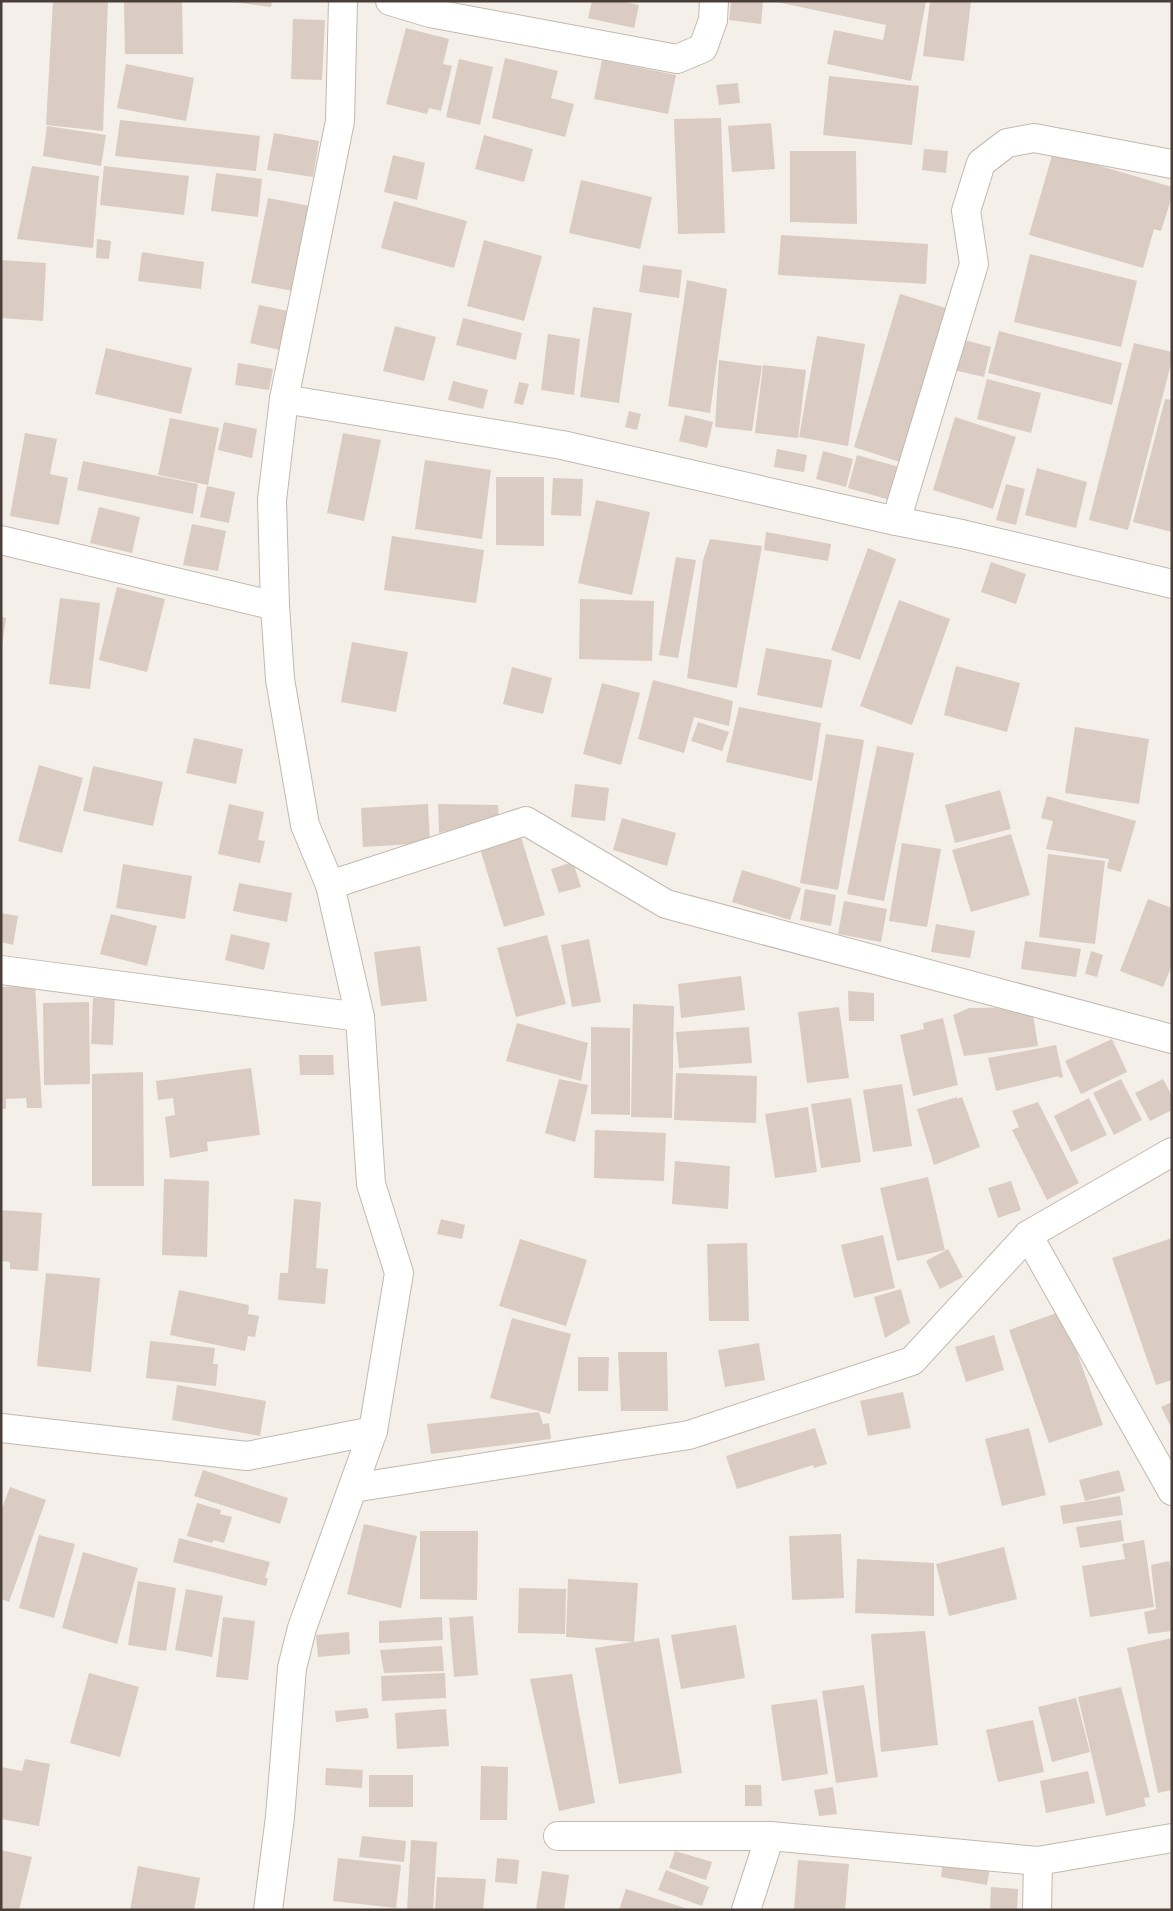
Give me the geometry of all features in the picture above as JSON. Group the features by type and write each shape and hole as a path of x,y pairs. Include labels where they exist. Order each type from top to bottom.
{"street":[{"path":"268,1910 280,1817 292,1668 302,1628 373,1431 399,1273 371,1184 360,1017 330,884 306,825 280,679 275,606 272,500 284,400 340,121 343,1"},
{"path":"390,1 430,13 677,59 703,48 713,20 714,1"},
{"path":"896,521 974,264 966,211 981,162 1007,143 1034,138 1172,164"},
{"path":"284,400 562,446 962,534 1172,584"},
{"path":"1,540 275,606"},
{"path":"330,884 526,821 666,904 1172,1039"},
{"path":"1,970 360,1017"},
{"path":"353,1488 689,1435 912,1361 1028,1236 1172,1152"},
{"path":"1028,1236 1172,1491"},
{"path":"1,1428 248,1456 373,1431"},
{"path":"558,1836 770,1836 1038,1861 1172,1838"},
{"path":"746,1910 770,1836"},
{"path":"1037,1910 1038,1861"}],"building":[{"path":"53,1 108,1 103,131 46,125"},
{"path":"124,1 182,1 183,54 125,54"},
{"path":"224,1 272,1 271,7"},
{"path":"592,1 620,1 639,5 634,28 588,18"},
{"path":"731,1 763,1 761,24 729,20"},
{"path":"772,1 926,1 911,81 827,64 834,30 883,40 886,25"},
{"path":"930,1 971,1 964,61 923,56"},
{"path":"293,19 325,20 322,80 291,79"},
{"path":"406,28 449,39 443,64 452,66 441,111 429,108 427,114 386,104"},
{"path":"505,58 558,71 551,98 574,104 565,137 492,118"},
{"path":"459,59 493,67 480,125 446,117"},
{"path":"602,60 676,75 668,114 594,99"},
{"path":"126,64 194,78 186,121 117,108"},
{"path":"829,76 919,86 912,145 823,135"},
{"path":"738,83 740,103 719,105 716,85"},
{"path":"721,118 725,233 678,234 674,119"},
{"path":"120,120 260,136 256,171 115,156"},
{"path":"771,123 775,169 732,172 728,126"},
{"path":"47,126 106,135 101,166 43,156"},
{"path":"274,133 319,141 313,177 267,170"},
{"path":"484,135 533,149 524,182 475,169"},
{"path":"924,149 948,151 946,173 922,170"},
{"path":"790,151 856,151 857,224 790,222"},
{"path":"1053,152 1172,187 1172,196 1161,231 1154,229 1143,268 1029,235"},
{"path":"393,155 425,163 417,200 384,192"},
{"path":"32,166 99,176 93,248 17,239"},
{"path":"104,166 189,176 184,215 100,205"},
{"path":"216,173 262,179 258,217 211,211"},
{"path":"581,180 652,197 640,249 569,233"},
{"path":"268,198 315,207 298,292 251,283"},
{"path":"394,201 467,221 454,268 381,248"},
{"path":"781,235 928,244 926,284 778,275"},
{"path":"97,239 111,241 109,259 96,258"},
{"path":"484,240 542,256 524,321 467,306"},
{"path":"142,252 204,262 201,289 138,281"},
{"path":"1030,254 1137,281 1121,347 1014,322"},
{"path":"1,260 46,263 43,321 1,318"},
{"path":"643,265 682,270 679,298 639,292"},
{"path":"687,280 727,289 710,413 668,406"},
{"path":"900,294 946,308 900,462 854,447"},
{"path":"259,305 293,312 284,351 250,343"},
{"path":"593,307 632,313 619,403 580,397"},
{"path":"463,318 522,333 516,360 456,345"},
{"path":"395,326 436,337 424,381 383,371"},
{"path":"999,331 1122,363 1112,405 988,373"},
{"path":"548,334 580,339 574,395 541,390"},
{"path":"817,336 865,344 848,446 799,437"},
{"path":"961,339 991,347 984,377 954,370"},
{"path":"1134,343 1172,352 1172,360 1128,530 1089,520"},
{"path":"106,348 192,368 181,414 95,394"},
{"path":"719,360 762,366 752,431 715,427"},
{"path":"238,363 273,369 269,390 235,385"},
{"path":"763,365 806,370 798,438 755,433"},
{"path":"987,379 1041,393 1031,433 977,419"},
{"path":"453,381 488,390 483,409 448,400"},
{"path":"519,382 529,384 523,405 514,403"},
{"path":"1165,399 1172,400 1172,532 1133,522"},
{"path":"629,411 641,414 637,430 625,427"},
{"path":"685,415 713,422 707,448 679,441"},
{"path":"955,417 1016,437 993,509 933,490"},
{"path":"170,418 219,428 208,485 158,475"},
{"path":"224,422 257,429 252,458 218,450"},
{"path":"25,433 57,439 50,474 68,478 59,525 10,516"},
{"path":"343,433 381,440 364,521 327,513"},
{"path":"777,449 807,455 804,472 774,467"},
{"path":"823,451 853,459 846,487 816,479"},
{"path":"857,455 899,467 890,500 848,488"},
{"path":"425,460 491,470 482,539 415,529"},
{"path":"83,461 198,484 193,514 77,490"},
{"path":"1037,468 1087,482 1076,528 1025,515"},
{"path":"496,477 544,477 544,546 496,545"},
{"path":"553,478 583,479 581,516 551,515"},
{"path":"1006,484 1025,489 1016,525 996,520"},
{"path":"207,486 235,492 229,523 200,517"},
{"path":"596,500 650,512 632,595 578,583"},
{"path":"99,507 140,517 132,553 90,543"},
{"path":"192,524 226,531 218,571 183,565"},
{"path":"766,532 831,544 828,561 764,550"},
{"path":"392,536 484,550 476,603 384,590"},
{"path":"710,539 762,546 737,688 687,678 703,560"},
{"path":"868,548 896,559 860,660 831,650"},
{"path":"676,557 696,560 678,658 659,655"},
{"path":"991,562 1026,574 1016,604 981,592"},
{"path":"117,587 165,599 147,672 99,660"},
{"path":"60,598 100,603 90,689 49,684"},
{"path":"580,599 654,601 652,661 579,659"},
{"path":"899,600 950,619 912,725 860,706"},
{"path":"1,617 6,618 2,646 1,645"},
{"path":"352,642 408,652 396,712 341,702"},
{"path":"766,648 832,660 822,708 757,695"},
{"path":"956,666 1020,683 1007,732 944,715"},
{"path":"512,667 552,678 543,714 503,704"},
{"path":"653,680 733,701 729,726 694,717 684,753 638,739"},
{"path":"602,683 640,693 621,765 583,754"},
{"path":"739,707 821,723 812,781 726,762"},
{"path":"698,722 729,732 722,751 691,741"},
{"path":"1075,727 1149,739 1139,804 1065,793"},
{"path":"826,734 864,740 838,890 800,883"},
{"path":"194,738 243,749 236,784 186,773"},
{"path":"877,746 914,753 884,901 847,894"},
{"path":"39,765 83,778 62,853 18,841"},
{"path":"93,766 163,782 153,826 83,811"},
{"path":"575,784 609,788 605,821 571,817"},
{"path":"1000,790 1011,829 955,843 945,805"},
{"path":"1047,796 1136,821 1121,872 1107,868 1109,859 1046,849 1053,821 1041,818"},
{"path":"229,804 264,812 258,840 265,841 260,863 218,854"},
{"path":"428,804 430,843 363,847 361,808"},
{"path":"438,804 498,805 499,818 439,833"},
{"path":"622,818 676,833 667,866 613,850"},
{"path":"1011,834 1030,895 971,912 952,850"},
{"path":"521,837 545,915 504,927 480,849"},
{"path":"902,843 941,849 927,927 889,921"},
{"path":"1048,854 1105,861 1095,944 1039,937"},
{"path":"573,862 581,887 559,893 551,869"},
{"path":"123,864 192,876 185,919 116,908"},
{"path":"742,870 801,888 790,920 732,902"},
{"path":"239,883 292,893 287,922 233,911"},
{"path":"805,889 836,895 831,926 800,920"},
{"path":"1148,899 1172,908 1172,965 1163,987 1120,971"},
{"path":"844,901 887,909 881,942 838,934"},
{"path":"1,913 18,916 13,945 1,942"},
{"path":"111,914 157,926 147,966 100,954"},
{"path":"936,924 975,931 970,958 931,952"},
{"path":"231,934 270,943 264,970 225,960"},
{"path":"547,935 566,1004 516,1017 497,948"},
{"path":"589,939 601,1002 572,1007 561,945"},
{"path":"1025,941 1081,949 1076,977 1021,969"},
{"path":"420,946 427,1001 381,1006 374,952"},
{"path":"1091,951 1103,955 1097,977 1085,974"},
{"path":"741,976 745,1010 681,1018 678,984"},
{"path":"35,985 42,1108 27,1108 26,1098 6,1099 6,1109 1,1109 1,987"},
{"path":"848,991 874,993 874,1021 849,1021"},
{"path":"93,998 115,999 113,1045 91,1044"},
{"path":"89,1002 90,1084 44,1085 43,1003"},
{"path":"633,1004 674,1006 672,1118 631,1117"},
{"path":"839,1007 849,1078 807,1083 798,1012"},
{"path":"1032,1007 1038,1046 964,1056 953,1015 969,1008"},
{"path":"943,1018 958,1085 913,1096 900,1035 924,1029 923,1023"},
{"path":"517,1023 588,1043 581,1081 506,1061"},
{"path":"591,1027 630,1028 630,1115 591,1114"},
{"path":"749,1027 752,1063 679,1068 676,1032"},
{"path":"1112,1039 1127,1072 1081,1094 1065,1061"},
{"path":"1056,1045 1063,1077 1059,1078 1059,1076 996,1091 988,1058"},
{"path":"299,1055 333,1055 334,1075 300,1075"},
{"path":"251,1068 260,1135 207,1142 208,1151 170,1158 165,1117 175,1115 173,1098 158,1100 156,1081"},
{"path":"143,1072 144,1186 92,1186 92,1074"},
{"path":"676,1073 757,1076 756,1123 674,1120"},
{"path":"559,1079 588,1085 575,1142 545,1133"},
{"path":"1121,1079 1142,1120 1114,1135 1093,1093"},
{"path":"1163,1079 1172,1096 1172,1110 1150,1121 1135,1093"},
{"path":"902,1084 912,1146 873,1152 863,1090"},
{"path":"957,1097 957,1099 962,1097 980,1147 934,1165 917,1109"},
{"path":"851,1098 861,1162 821,1168 811,1104"},
{"path":"1089,1098 1107,1135 1071,1152 1054,1116"},
{"path":"1038,1102 1079,1183 1047,1200 1012,1130 1019,1127 1012,1111"},
{"path":"808,1107 817,1172 775,1178 765,1114"},
{"path":"595,1130 666,1133 664,1181 594,1178"},
{"path":"675,1161 730,1166 728,1209 672,1204"},
{"path":"928,1177 945,1250 897,1261 880,1188"},
{"path":"164,1179 209,1181 207,1257 162,1255"},
{"path":"1011,1181 1021,1210 998,1218 988,1188"},
{"path":"294,1199 321,1202 316,1268 328,1269 325,1304 278,1300 280,1273 288,1273"},
{"path":"1,1210 42,1213 38,1271 10,1269 10,1262 1,1261"},
{"path":"441,1219 465,1225 462,1239 437,1234"},
{"path":"883,1235 895,1288 854,1298 841,1245"},
{"path":"1172,1238 1172,1380 1156,1385 1112,1258"},
{"path":"520,1239 587,1260 566,1326 499,1306"},
{"path":"747,1243 749,1321 709,1321 707,1244"},
{"path":"948,1249 963,1277 940,1289 926,1261"},
{"path":"46,1273 100,1278 91,1372 37,1366"},
{"path":"901,1289 910,1323 885,1338 874,1297"},
{"path":"179,1290 249,1305 248,1314 259,1316 255,1337 248,1336 245,1351 170,1335"},
{"path":"1062,1311 1103,1425 1049,1443 1009,1330"},
{"path":"512,1318 571,1334 550,1414 490,1398"},
{"path":"994,1335 1004,1370 966,1382 955,1347"},
{"path":"150,1341 215,1348 213,1364 218,1364 216,1386 146,1378"},
{"path":"759,1343 765,1380 725,1387 718,1350"},
{"path":"618,1352 667,1352 668,1411 621,1411"},
{"path":"578,1357 609,1357 608,1391 578,1391"},
{"path":"177,1385 266,1401 260,1436 172,1420"},
{"path":"903,1392 911,1428 868,1436 860,1401"},
{"path":"1172,1402 1172,1429 1161,1407"},
{"path":"539,1412 543,1424 549,1423 551,1439 431,1454 427,1424"},
{"path":"815,1428 827,1464 814,1468 813,1465 737,1489 726,1456"},
{"path":"1029,1428 1046,1495 1002,1506 985,1439"},
{"path":"203,1470 288,1498 280,1524 194,1496"},
{"path":"1119,1470 1125,1491 1085,1501 1079,1480"},
{"path":"10,1487 46,1500 9,1602 1,1599 1,1511"},
{"path":"1120,1496 1123,1515 1063,1524 1060,1506"},
{"path":"197,1503 221,1510 220,1514 232,1517 224,1543 214,1540 212,1543 187,1536"},
{"path":"1121,1520 1124,1541 1080,1548 1076,1527"},
{"path":"364,1524 417,1536 401,1608 347,1594"},
{"path":"420,1531 478,1531 477,1600 420,1599"},
{"path":"841,1534 844,1598 792,1600 789,1536"},
{"path":"39,1535 75,1544 54,1618 19,1608"},
{"path":"179,1538 270,1562 265,1578 268,1578 266,1586 173,1562"},
{"path":"1144,1540 1154,1607 1090,1617 1082,1566 1125,1559 1122,1544"},
{"path":"1004,1547 1017,1599 949,1616 936,1564"},
{"path":"83,1552 138,1568 117,1644 62,1628"},
{"path":"857,1559 934,1563 934,1616 855,1613"},
{"path":"1169,1561 1172,1576 1172,1631 1148,1634 1144,1612 1156,1609 1151,1565"},
{"path":"568,1579 638,1583 634,1642 566,1637"},
{"path":"138,1581 176,1588 166,1651 128,1645"},
{"path":"519,1588 566,1589 565,1634 518,1633"},
{"path":"186,1589 223,1596 212,1657 175,1650"},
{"path":"473,1616 478,1675 454,1677 449,1618"},
{"path":"223,1617 255,1621 248,1680 216,1677"},
{"path":"442,1617 443,1640 379,1643 379,1621"},
{"path":"736,1625 745,1678 681,1689 671,1635"},
{"path":"925,1631 938,1745 881,1752 871,1634"},
{"path":"349,1632 350,1654 318,1657 316,1635"},
{"path":"659,1638 682,1773 619,1784 595,1648"},
{"path":"1172,1638 1172,1790 1158,1793 1127,1648"},
{"path":"442,1646 444,1671 384,1673 380,1650"},
{"path":"89,1673 139,1687 120,1757 70,1743"},
{"path":"445,1673 446,1698 382,1701 381,1676"},
{"path":"572,1674 595,1803 559,1811 530,1679"},
{"path":"864,1685 878,1777 836,1783 822,1691"},
{"path":"1121,1687 1150,1797 1144,1798 1146,1806 1106,1816 1078,1697"},
{"path":"1076,1698 1090,1752 1052,1762 1038,1707"},
{"path":"817,1699 828,1774 782,1781 771,1705"},
{"path":"367,1708 369,1718 336,1722 335,1711"},
{"path":"446,1709 449,1746 397,1749 395,1713"},
{"path":"1033,1720 1044,1772 998,1782 986,1730"},
{"path":"25,1759 50,1764 39,1826 1,1819 1,1767 22,1771"},
{"path":"481,1766 508,1767 507,1820 480,1820"},
{"path":"326,1768 363,1770 362,1788 325,1785"},
{"path":"1088,1771 1095,1803 1046,1813 1040,1781"},
{"path":"369,1775 413,1775 413,1807 369,1807"},
{"path":"745,1785 761,1785 762,1806 745,1806"},
{"path":"833,1787 837,1814 819,1816 814,1790"},
{"path":"362,1836 406,1841 404,1862 359,1857"},
{"path":"411,1840 437,1842 433,1910 407,1910"},
{"path":"1,1850 32,1857 19,1910 1,1910"},
{"path":"675,1851 712,1862 706,1880 669,1868"},
{"path":"338,1858 401,1865 396,1908 333,1901"},
{"path":"497,1858 519,1860 517,1884 495,1882"},
{"path":"798,1860 849,1864 845,1910 794,1910"},
{"path":"943,1860 990,1867 987,1885 941,1877"},
{"path":"138,1866 200,1878 194,1910 130,1910"},
{"path":"666,1870 709,1887 702,1906 658,1890"},
{"path":"542,1871 569,1875 564,1910 536,1910"},
{"path":"437,1877 486,1879 483,1910 435,1910"},
{"path":"991,1887 1018,1889 1017,1910 990,1910"},
{"path":"626,1889 688,1909 688,1910 619,1910"}]}
